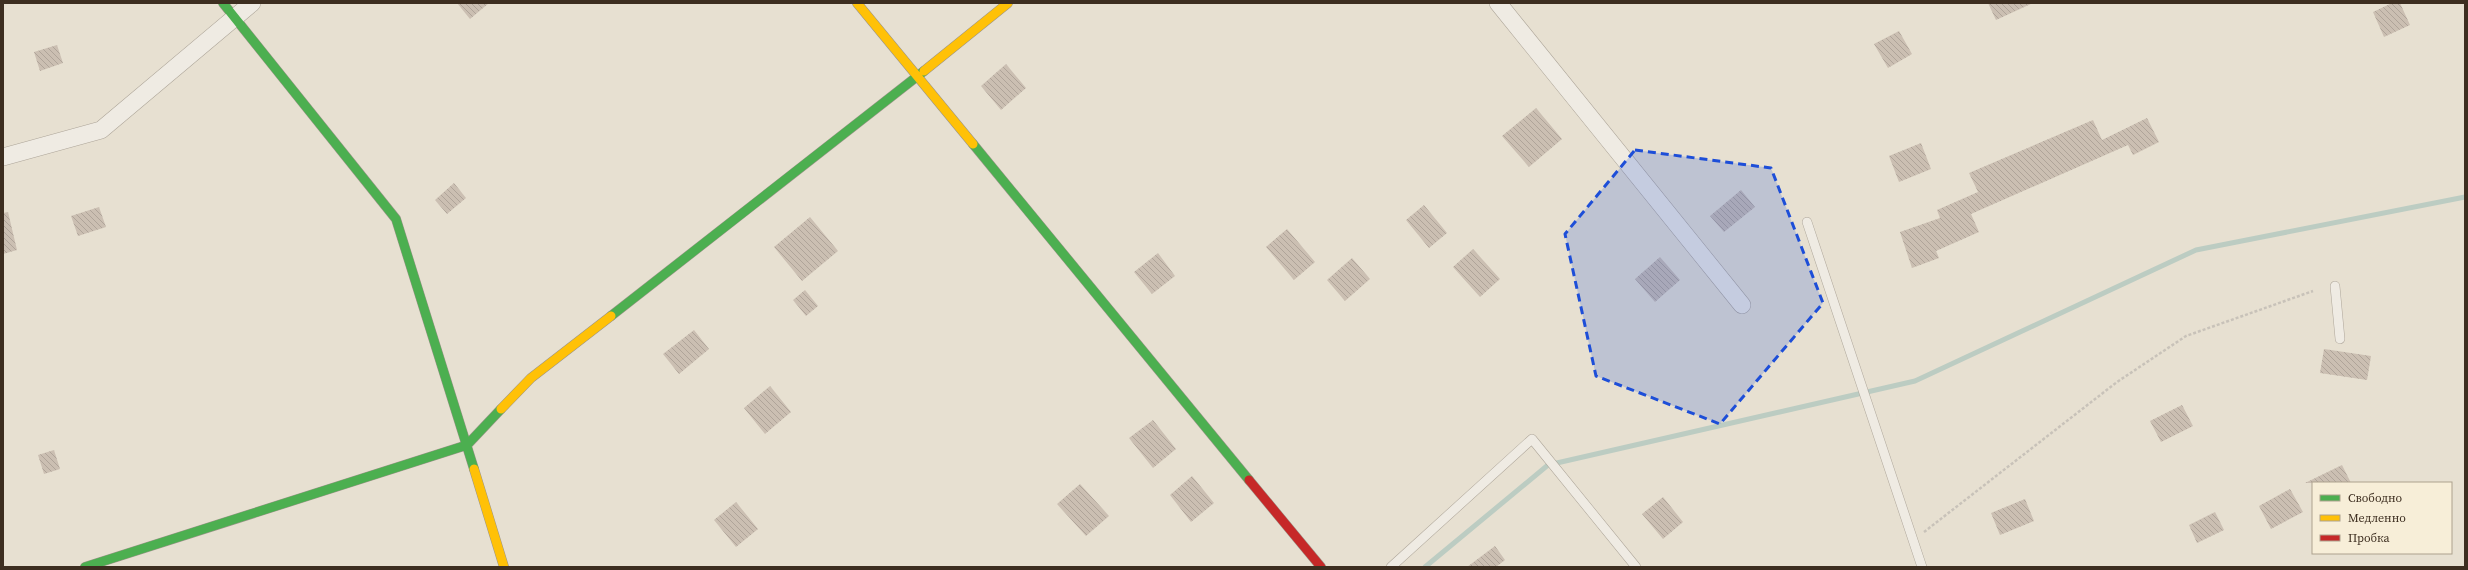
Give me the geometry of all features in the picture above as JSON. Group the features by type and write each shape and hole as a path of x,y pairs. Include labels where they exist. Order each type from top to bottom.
{"street":[{"path":"222,3 235,17 396,218 504,567"},
{"path":"3,157 101,130 252,3"},
{"path":"857,3 1321,567"},
{"path":"85,567 467,445 531,378 918,76 1008,3"},
{"path":"1498,3 1742,305"}],"lane":[{"path":"1807,222 1922,567"},
{"path":"2335,286 2340,339"},
{"path":"1391,567 1532,439 1636,567"}],"path":[{"path":"1914,540 2117,382 2186,336 2313,291"}],"highlighted area":[{"path":"1635,150 1771,168 1823,303 1720,424 1596,376 1565,234"}],"building":[{"path":"457,3 489,3 470,19"},
{"path":"1988,3 2033,3 1996,20"},
{"path":"2392,3 2400,3 2410,25 2384,37 2373,12"},
{"path":"1899,31 1912,54 1888,68 1874,44"},
{"path":"57,45 63,63 40,71 34,52"},
{"path":"1006,64 1026,88 1001,110 981,86"},
{"path":"1536,108 1562,139 1529,167 1502,136"},
{"path":"2147,118 2159,142 2133,155 2128,145 1971,214 1979,232 1936,251 1939,258 1912,268 1900,232 1940,218 1937,210 1978,192 1969,173 2093,120 2102,140"},
{"path":"1921,143 1931,169 1899,182 1889,156"},
{"path":"454,183 466,198 447,214 435,200"},
{"path":"1741,190 1755,207 1724,232 1710,216"},
{"path":"1424,205 1447,233 1429,248 1406,220"},
{"path":"99,207 106,227 78,236 71,216"},
{"path":"8,212 17,250 3,254 3,213"},
{"path":"810,217 838,251 802,281 774,247"},
{"path":"1287,229 1315,262 1294,280 1266,247"},
{"path":"1473,249 1500,279 1480,297 1453,267"},
{"path":"1158,253 1175,276 1152,294 1134,272"},
{"path":"1660,257 1680,280 1655,302 1635,279"},
{"path":"1352,258 1370,279 1345,301 1327,280"},
{"path":"805,290 818,306 806,316 793,300"},
{"path":"694,330 709,349 679,374 663,354"},
{"path":"2324,349 2371,356 2367,380 2320,373"},
{"path":"770,386 791,412 765,434 744,408"},
{"path":"2182,405 2193,426 2161,442 2150,421"},
{"path":"1153,420 1176,449 1153,468 1129,438"},
{"path":"54,450 60,469 44,474 38,455"},
{"path":"2342,465 2350,482 2312,482 2305,483"},
{"path":"1192,476 1214,503 1191,522 1170,495"},
{"path":"1080,484 1109,516 1086,536 1057,504"},
{"path":"2290,489 2303,512 2271,529 2259,506"},
{"path":"1663,497 1683,522 1663,539 1642,514"},
{"path":"2025,499 2034,521 2000,535 1991,513"},
{"path":"736,502 758,529 736,547 714,520"},
{"path":"2215,512 2224,530 2197,543 2189,525"},
{"path":"1495,546 1505,560 1496,567 1467,567"}],"waterway":[{"path":"1425,567 1548,465 1915,381 2196,250 2465,197"}],"traffic: fast":[{"path":"223,3 396,219 474,469"},
{"path":"611,316 924,71"},
{"path":"973,144 1249,480"},
{"path":"85,567 467,445 501,409"}],"traffic: slow":[{"path":"857,3 973,144"},
{"path":"924,71 1008,3"},
{"path":"501,409 531,378 611,316"},
{"path":"474,469 504,567"}],"traffic: jam":[{"path":"1249,480 1321,567"}]}
